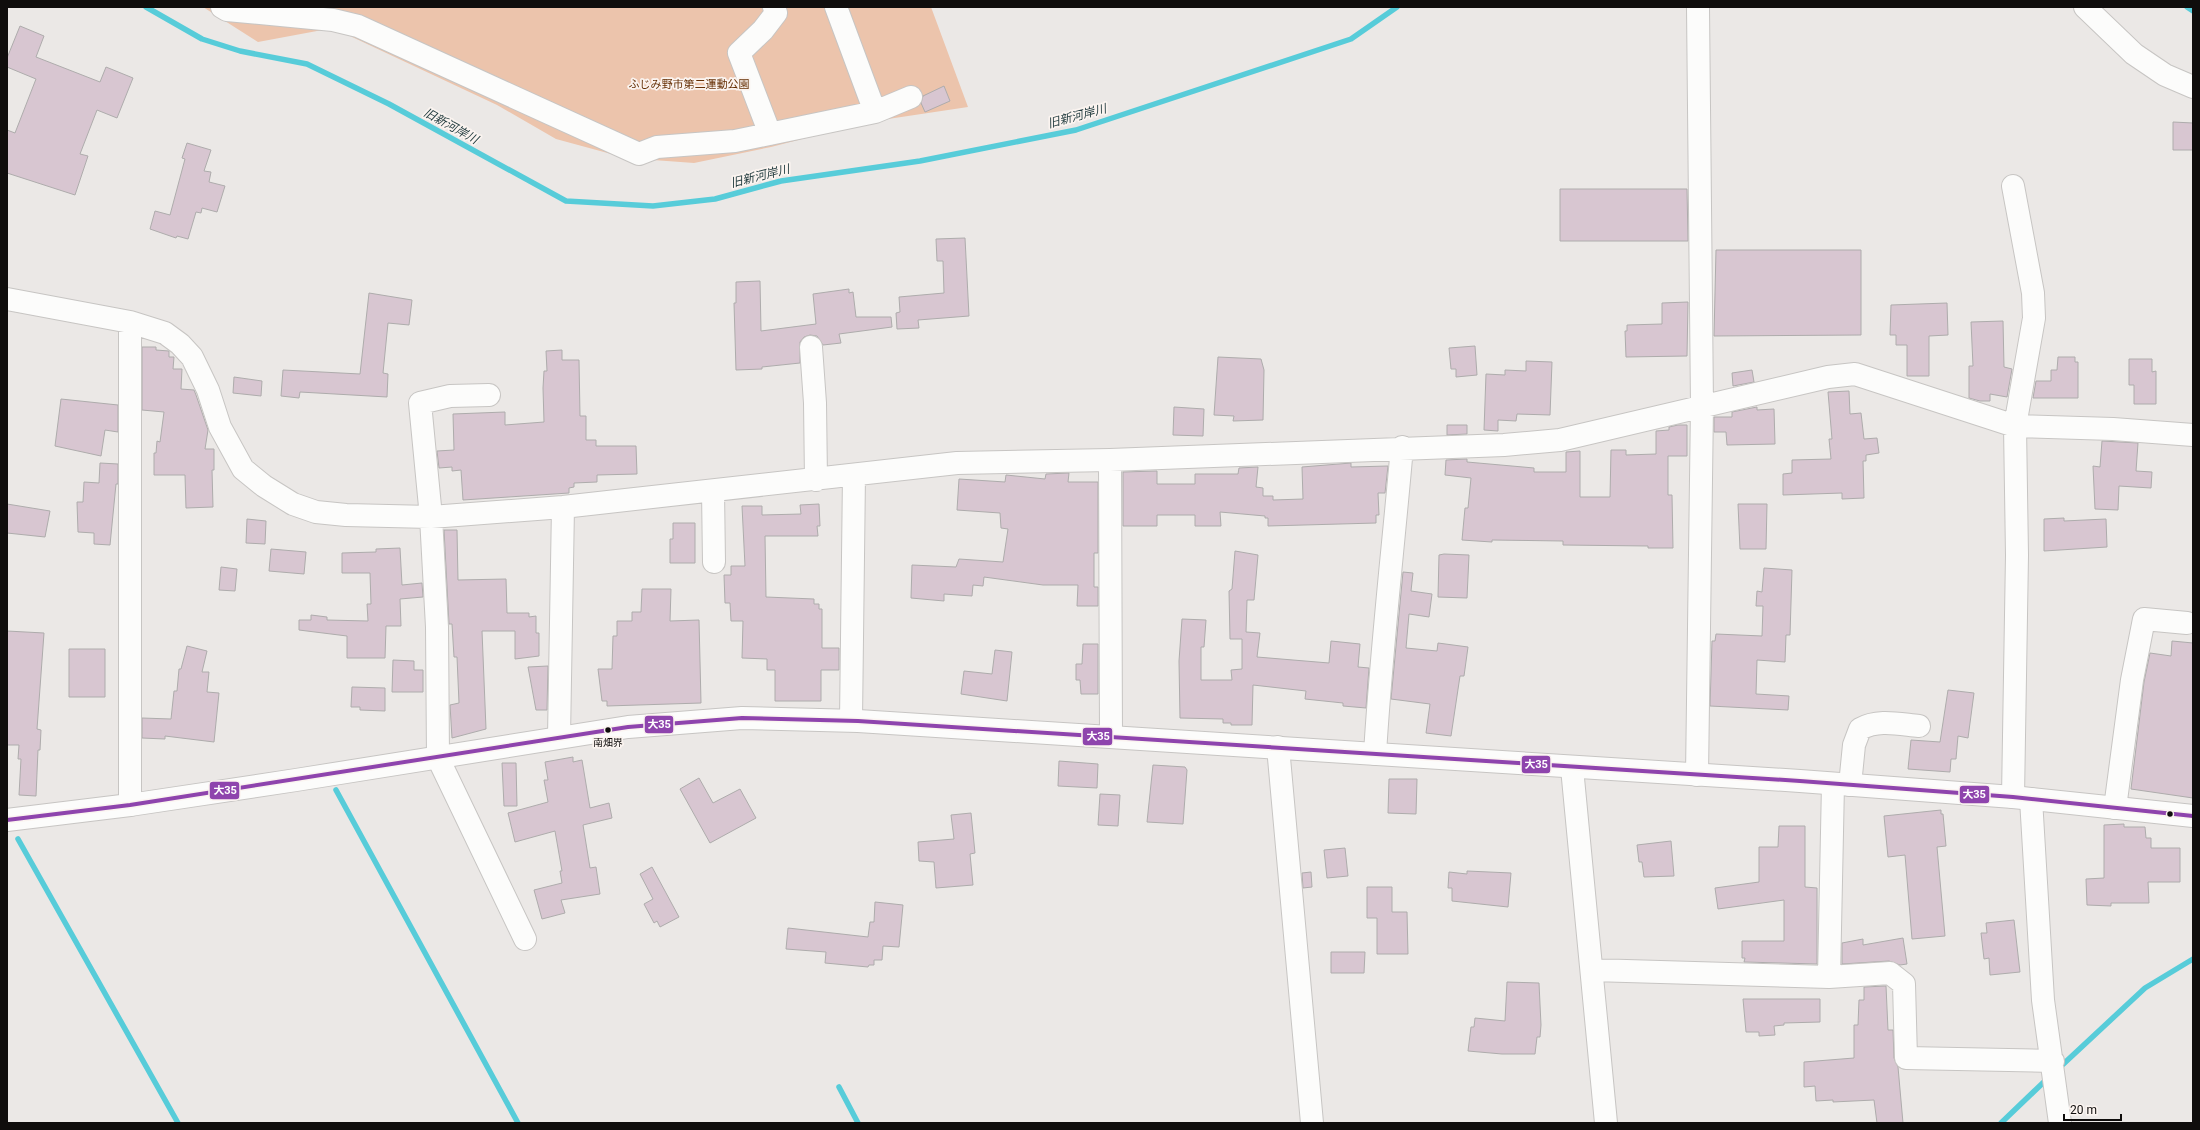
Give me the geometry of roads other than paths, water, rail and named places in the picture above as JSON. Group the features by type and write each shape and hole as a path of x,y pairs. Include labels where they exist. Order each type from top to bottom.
{"street":[{"path":"222,7 227,10 336,14 358,26 639,154 657,147 735,142 875,112 911,98"},
{"path":"770,134 739,52 763,30 776,13 774,7"},
{"path":"836,7 875,112"},
{"path":"1697,775 1702,406 1698,7"},
{"path":"2085,7 2134,54 2166,75 2193,87"},
{"path":"2013,186 2033,293 2034,318 2015,426 2022,798 2042,1000 2053,1061 2060,1123"},
{"path":"7,299 130,322 165,333 180,344 192,357 208,390 220,427 243,469 264,486 293,504 316,512 346,515 431,517 562,507 816,480 957,463 1110,460 1402,447 1504,445 1560,440 1828,377 1855,374 2015,426 2113,429 2193,435"},
{"path":"130,322 130,805"},
{"path":"811,347 815,403 816,480"},
{"path":"489,395 450,396 420,403 431,517 437,627 438,758 475,832 525,940"},
{"path":"1375,754 1381,655 1390,590 1402,447"},
{"path":"1110,460 1111,736"},
{"path":"851,720 854,475"},
{"path":"713,491 714,562"},
{"path":"559,737 562,507"},
{"path":"2115,808 2132,680 2144,619 2187,623"},
{"path":"7,820 130,805 438,758 559,737 628,727 742,718 851,720 1697,775 2022,798 2193,816"},
{"path":"1830,977 1842,785 1854,745 1860,729 1870,723 1883,722 1918,726"},
{"path":"1278,747 1312,1123"},
{"path":"1572,768 1606,1123"},
{"path":"1592,970 1830,977 1890,973 1904,984 1906,1058 2053,1061"}],"waterway":[{"name":"旧新河岸川","path":"146,7 202,39 240,51 307,64 389,104 566,201 653,206 715,199 781,181 920,161 1076,130 1351,39 1397,7"},
{"name":"旧新河岸川","path":"2187,7 2193,11"},
{"path":"336,790 518,1123"},
{"path":"18,839 178,1123"},
{"path":"2058,1069 2145,988 2193,959"},
{"path":"2001,1123 2048,1078"},
{"path":"839,1087 858,1123"}],"place":[{"name":"南畑界","path":"608,730"}],"park label":[{"name":"ふじみ野市第二運動公園","path":"689,84"}]}
